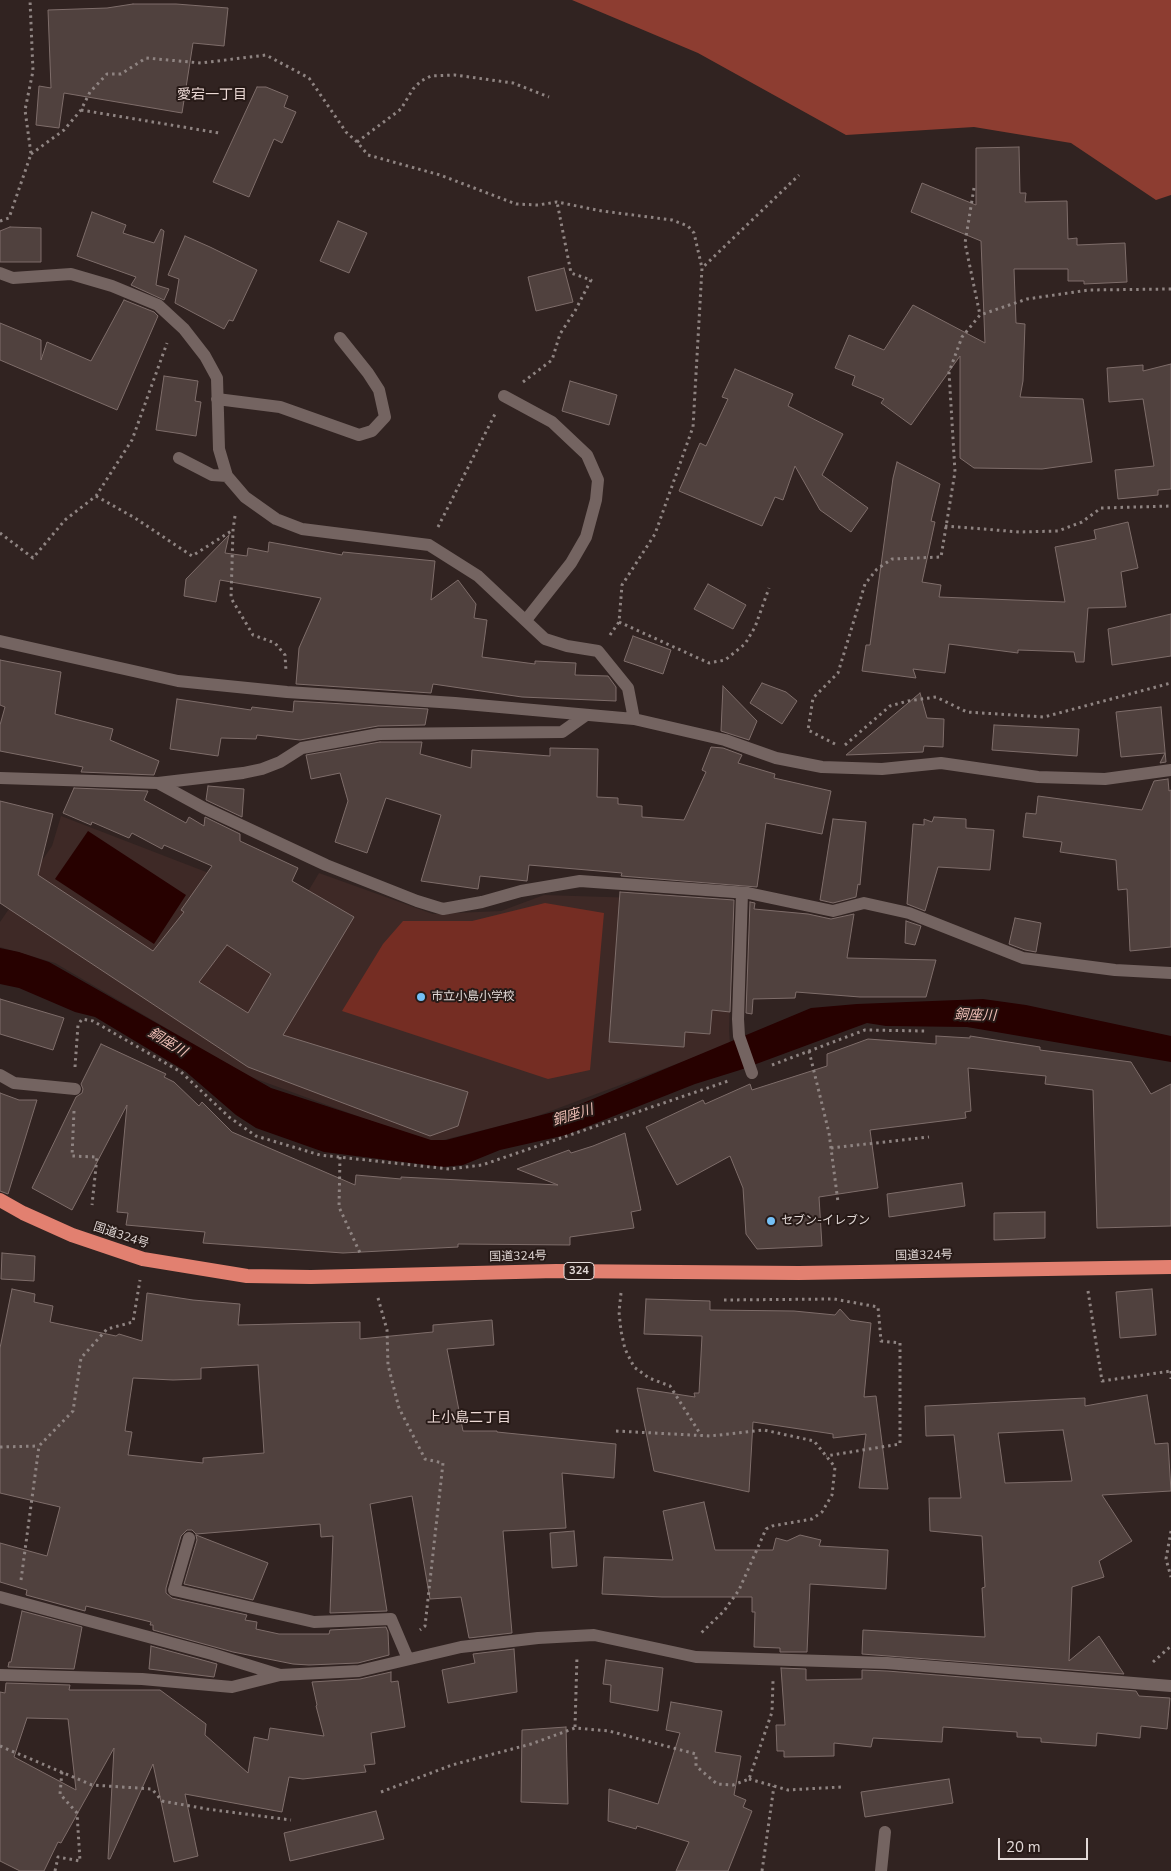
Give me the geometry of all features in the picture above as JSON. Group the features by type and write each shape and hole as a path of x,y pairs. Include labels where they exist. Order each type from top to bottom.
{"highway":[{"name":"国道324号","path":"0,1200 23,1213 72,1235 143,1259 247,1276 556,1271 799,1273 1171,1266"}],"street":[{"path":"0,273 13,278 71,274 112,286 158,305 184,329 206,356 217,378 219,449 227,476 241,492 276,519 302,529 429,545 478,576 545,639 567,646 598,651 628,688 634,719"},
{"path":"217,399 280,407 359,435 372,431 385,417 379,390 340,338"},
{"path":"504,396 552,422 587,455 598,480 596,500 586,537 571,563 526,620"},
{"path":"179,458 212,475 227,476"},
{"path":"0,641 178,681 287,692 455,703 634,719 725,740 776,758 822,767 882,769 941,764 1038,777 1105,778 1171,770"},
{"path":"0,778 158,783 262,769 280,762 302,748 379,734 562,732 586,715"},
{"path":"158,783 204,808 326,865 442,909 482,902 521,891 580,881 742,893 833,911 864,903 909,913 1023,958 1115,970 1171,973"},
{"path":"742,893 738,1019 739,1036 751,1069"},
{"path":"0,1075 14,1084 74,1088"},
{"path":"189,1538 174,1590 314,1622 391,1619 408,1659"},
{"path":"0,1597 212,1654 280,1675"},
{"path":"0,1676 142,1679 232,1687 280,1675 359,1670 461,1647 594,1635 696,1657 886,1663 1171,1686"},
{"path":"881,1871 885,1832"}],"path":[{"path":"0,221 9,218 31,154 25,110 33,71 30,0"},
{"path":"31,154 64,130 80,110 90,92 107,74 121,74 146,58 201,63 266,56 309,78 346,132 368,156 440,176 516,204 538,205 557,202 602,211 672,220 688,226 694,233 702,268 693,427 655,534 622,585 619,622 598,651"},
{"path":"357,142 400,109 413,89 421,81 431,76 455,75 513,83 549,97"},
{"path":"80,110 219,132"},
{"path":"702,268 799,175"},
{"path":"974,188 965,244 980,315"},
{"path":"429,545 504,396 552,360 560,334 575,311 591,280 571,272 557,202"},
{"path":"1171,289 1089,290 1026,299 980,315 962,337 949,372 955,472 941,557 892,559 877,569 865,584 838,672 813,698 808,730 843,748 890,706 908,700 936,698 967,712 1044,717 1171,682"},
{"path":"0,533 33,558 65,520 96,496 132,440 167,342 173,319"},
{"path":"241,492 233,530 231,598 253,635 275,643 285,655 287,692"},
{"path":"96,496 135,518 192,556 233,530"},
{"path":"945,526 1020,532 1058,531 1082,522 1101,508 1171,506"},
{"path":"619,622 709,663 725,660 745,644 755,627 769,588"},
{"path":"92,1205 97,1157 72,1156 78,1025 82,1019 93,1021 181,1072 229,1117 256,1136 320,1154 449,1169 482,1165 865,1030 925,1031"},
{"path":"809,1051 829,1133 838,1202"},
{"path":"831,1148 929,1137"},
{"path":"340,1157 339,1207 370,1275 387,1330 388,1365 399,1408 425,1459 443,1463 425,1626 401,1644"},
{"path":"19,1603 39,1446 73,1411 81,1358 107,1329 133,1322 143,1259"},
{"path":"1084,1268 1102,1381 1171,1371 1171,1379"},
{"path":"622,1271 619,1312 625,1349 634,1367 650,1378 670,1386 702,1436"},
{"path":"724,1300 834,1299 878,1307 881,1342 900,1344 900,1444 826,1456"},
{"path":"616,1431 710,1436 764,1430 814,1441 835,1467 832,1495 822,1512 812,1519 772,1526 766,1529 739,1590 724,1611 679,1654"},
{"path":"0,1447 39,1446"},
{"path":"1171,1531 1166,1559 1171,1577"},
{"path":"575,1728 578,1636"},
{"path":"749,1779 772,1712 774,1660"},
{"path":"381,1792 452,1765 531,1744 575,1728 609,1731 696,1754 696,1766 717,1784 733,1785 749,1779 788,1790 841,1787"},
{"path":"0,1746 92,1785 152,1790 162,1801 290,1820"},
{"path":"55,1871 58,1857 80,1861 77,1813 60,1794 62,1771"},
{"path":"762,1871 774,1786"}],"shaded area":[{"path":"572,0 1171,0 1171,195 1156,200 1071,143 974,127 846,135 698,53"},
{"name":"市立小島小学校","path":"61,816 214,875 300,905 319,873 433,914 501,911 544,895 733,901 730,1044 532,1118 431,1143 248,1076 55,963 0,947 0,922 52,846"},
{"path":"545,903 604,913 590,1070 548,1079 342,1011 383,944 403,921 472,921"}],"water":[{"path":"88,831 186,895 154,944 55,879"},
{"name":"銅座川","path":"0,948 49,962 271,1088 431,1140 446,1140 576,1106 811,1008 857,1004 983,999 1026,1005 1171,1036 1171,1062 967,1027 886,1026 867,1023 740,1070 695,1084 566,1135 500,1150 463,1165 443,1167 324,1152 256,1128 236,1115 185,1071 95,1017 75,1012 19,988 0,984"}],"building":[{"path":"133,4 176,4 228,8 224,46 193,43 182,113 64,93 59,128 36,125 39,86 51,88 48,10 107,8"},
{"path":"257,87 266,87 288,96 284,107 296,112 282,143 274,139 249,197 213,182"},
{"path":"1019,147 1020,193 1026,193 1025,202 1067,201 1068,239 1077,238 1077,245 1125,243 1127,282 1084,284 1084,281 1068,281 1068,269 1014,269 1016,323 1025,324 1023,381 1020,397 1083,399 1092,462 1042,469 974,468 960,458 960,356 911,425 881,403 884,399 852,385 855,376 835,368 849,335 884,350 913,305 985,343 981,241 911,212 922,183 976,205 976,148"},
{"path":"92,212 126,225 123,233 154,243 161,229 164,231 156,285 169,289 164,300 131,285 136,277 77,256"},
{"path":"338,221 367,233 349,273 320,261"},
{"path":"10,227 41,228 41,262 0,262 0,231"},
{"path":"185,236 257,270 233,321 229,320 224,329 175,303 179,279 168,275"},
{"path":"564,268 573,302 536,311 528,277"},
{"path":"124,300 154,312 158,316 117,410 0,360 0,323 41,340 41,360 47,342 91,361"},
{"path":"1171,364 1171,489 1158,490 1158,495 1118,499 1115,470 1154,466 1143,399 1109,402 1107,368 1143,365 1143,371"},
{"path":"735,369 793,394 788,406 843,434 822,475 868,508 851,532 820,510 795,466 783,500 775,497 762,526 679,491 700,443 706,446 728,399 722,397"},
{"path":"164,376 198,381 195,401 201,402 196,436 156,430"},
{"path":"570,381 617,395 609,425 562,411"},
{"path":"897,462 940,484 931,521 935,522 922,582 941,585 939,597 1065,602 1055,547 1096,539 1094,530 1128,522 1138,568 1121,572 1126,607 1088,608 1084,662 1076,662 1074,652 1018,650 1018,653 949,644 945,673 913,669 916,678 862,671 866,645 870,645 893,478"},
{"path":"229,535 225,553 247,556 248,548 268,552 269,542 342,555 343,552 435,561 431,600 458,580 476,604 474,618 487,620 482,657 535,664 535,661 576,663 575,675 608,676 616,687 616,701 522,697 433,684 431,693 296,684 299,648 321,598 220,580 216,602 184,596 186,579"},
{"path":"708,584 746,605 733,629 694,609"},
{"path":"1171,614 1171,656 1112,665 1108,629"},
{"path":"633,636 671,650 663,674 624,661"},
{"path":"0,660 61,672 55,714 113,729 110,740 159,761 154,775 81,772 83,767 0,751 0,725 5,707 0,705"},
{"path":"762,683 786,692 797,701 782,724 750,703"},
{"path":"723,686 757,721 749,740 721,731"},
{"path":"920,693 927,718 944,719 943,747 924,746 923,752 846,755"},
{"path":"177,699 251,710 252,707 293,712 294,701 428,709 425,725 378,726 300,740 257,735 256,739 221,738 218,756 170,749"},
{"path":"1161,707 1166,762 1160,763 1165,753 1121,757 1116,712"},
{"path":"994,725 1079,729 1077,756 992,750"},
{"path":"380,742 422,742 420,754 471,768 472,750 550,756 550,748 598,749 597,797 618,798 618,804 642,806 642,817 684,820 706,772 702,770 711,747 723,748 742,755 738,763 775,774 774,778 831,791 822,834 766,823 757,887 621,876 622,873 529,865 527,881 480,876 478,889 421,881 441,815 386,798 367,853 335,842 348,801 340,773 311,779 306,755"},
{"path":"1168,779 1169,791 1171,790 1171,947 1130,951 1127,889 1118,890 1116,860 1060,852 1062,842 1023,837 1026,813 1036,814 1038,796 1142,810 1154,781"},
{"path":"208,786 244,789 242,817 206,800"},
{"path":"74,788 148,791 144,800 186,823 189,817 204,826 205,817 240,834 240,841 298,868 292,881 354,917 283,1035 468,1092 458,1126 430,1136 248,1067 0,903 0,801 53,814 38,875 153,951 184,912 181,910 212,866 164,845 162,849 132,833 129,838 92,822 91,825 63,813","holes":["227,945 271,974 248,1013 199,982"]},
{"path":"934,817 966,819 966,828 994,830 990,870 938,867 925,911 907,904 913,824 924,825 924,819 932,822"},
{"path":"833,819 866,822 860,885 858,884 856,897 833,903 820,900"},
{"path":"620,892 734,900 730,1012 712,1010 710,1034 685,1032 684,1047 609,1042"},
{"path":"750,902 755,903 754,909 808,914 831,919 854,914 847,958 936,960 926,997 860,997 796,992 795,998 753,999 752,1014 746,1013"},
{"path":"1015,918 1041,923 1036,952 1009,944"},
{"path":"906,921 921,926 915,945 905,943"},
{"path":"0,999 64,1018 53,1050 0,1034"},
{"path":"936,1036 970,1038 970,1036 1040,1047 1040,1050 1131,1062 1151,1094 1171,1084 1171,1226 1097,1228 1093,1090 1045,1084 1046,1076 968,1068 971,1111 965,1112 966,1118 870,1130 878,1188 819,1197 822,1246 757,1249 746,1234 743,1188 730,1156 677,1185 646,1127 703,1100 705,1104 750,1084 752,1090 827,1066 827,1054 868,1039 936,1044"},
{"path":"101,1044 166,1074 164,1077 174,1082 199,1106 202,1102 232,1132 355,1185 356,1175 401,1179 401,1177 558,1185 517,1169 569,1150 571,1153 593,1146 625,1133 641,1210 631,1212 634,1228 570,1237 570,1245 458,1244 458,1247 343,1253 203,1243 205,1232 126,1225 128,1213 117,1212 127,1105 72,1210 32,1188 76,1097 82,1093 81,1084"},
{"path":"0,1093 19,1100 37,1100 8,1194 0,1191"},
{"path":"962,1183 965,1206 889,1217 887,1194"},
{"path":"1045,1212 1045,1238 994,1240 994,1213"},
{"path":"2,1253 35,1256 34,1281 1,1279"},
{"path":"12,1289 35,1294 34,1302 53,1306 50,1322 116,1336 119,1334 142,1341 147,1293 193,1300 240,1304 238,1325 360,1322 360,1339 433,1332 433,1325 492,1320 494,1345 447,1349 463,1431 497,1431 616,1444 614,1478 562,1473 566,1528 503,1531 512,1633 469,1638 461,1597 430,1599 412,1496 370,1504 387,1611 330,1613 333,1536 321,1537 320,1524 196,1534 192,1530 187,1530 181,1536 166,1588 166,1593 172,1598 247,1615 245,1620 257,1622 256,1629 279,1634 329,1634 330,1630 386,1627 388,1632 389,1655 358,1663 293,1664 233,1652 153,1630 153,1625 150,1625 151,1622 86,1606 85,1611 26,1595 27,1590 0,1582 0,1543 47,1556 60,1507 0,1493 0,1348","holes":["258,1365 264,1453 203,1458 203,1463 128,1455 132,1432 125,1431 133,1378 201,1379 201,1368"]},
{"path":"1152,1289 1156,1335 1120,1338 1116,1292"},
{"path":"646,1299 710,1301 710,1310 794,1311 835,1315 840,1309 850,1320 871,1323 864,1397 876,1396 888,1489 859,1488 866,1434 833,1438 833,1434 753,1422 749,1492 654,1471 637,1388 695,1397 694,1393 699,1393 702,1336 644,1334"},
{"path":"1147,1395 1155,1444 1168,1443 1171,1491 1102,1495 1132,1541 1099,1561 1104,1577 1072,1587 1069,1661 1099,1636 1124,1674 862,1654 863,1630 985,1637 982,1588 985,1587 982,1536 930,1531 929,1498 961,1498 954,1435 926,1436 925,1406 1085,1398 1085,1406","holes":["1063,1430 1072,1481 1005,1483 998,1433"]},
{"path":"704,1502 715,1550 773,1550 776,1538 787,1541 800,1535 821,1540 819,1546 888,1550 886,1589 810,1584 807,1652 780,1652 780,1648 754,1647 755,1612 752,1612 752,1597 662,1597 602,1594 604,1557 673,1560 663,1511"},
{"path":"574,1531 577,1566 552,1568 550,1533"},
{"path":"196,1535 268,1563 253,1600 184,1584 197,1540"},
{"path":"22,1611 82,1627 74,1669 8,1667 9,1662 11,1662"},
{"path":"151,1646 217,1664 214,1677 149,1669"},
{"path":"514,1649 517,1692 448,1703 442,1670 475,1663 473,1654"},
{"path":"606,1660 663,1668 658,1711 610,1702 611,1685 603,1684"},
{"path":"781,1668 806,1669 806,1680 862,1679 862,1670 1136,1691 1139,1696 1170,1698 1167,1729 1141,1726 1140,1738 1097,1733 1096,1746 1041,1742 1041,1738 1017,1737 1017,1732 943,1727 942,1742 873,1738 871,1747 834,1743 834,1756 784,1757 784,1751 777,1751 776,1725 785,1725"},
{"path":"391,1672 391,1682 398,1681 405,1727 371,1733 375,1764 364,1765 366,1772 303,1779 289,1777 282,1812 185,1794 198,1856 174,1862 153,1764 110,1859 108,1859 114,1748 61,1843 58,1842 44,1871 20,1871 0,1861 0,1692 5,1693 6,1683 70,1685 69,1690 160,1690 206,1724 205,1735 248,1773 254,1737 268,1740 270,1728 324,1736 312,1682 360,1679","holes":["27,1718 68,1719 76,1790 14,1757"]},
{"path":"671,1702 722,1711 715,1752 741,1756 734,1795 746,1800 743,1807 752,1811 728,1871 676,1871 689,1842 637,1826 636,1829 608,1821 609,1789 658,1804 680,1733 666,1730"},
{"path":"566,1727 568,1804 521,1802 522,1730"},
{"path":"949,1779 953,1803 865,1817 861,1792"},
{"path":"376,1811 384,1839 290,1861 284,1833"}],"place":[{"name":"市立小島小学校","path":"421,997"},
{"name":"セブン-イレブン","path":"771,1221"}],"district":[{"name":"愛宕一丁目","path":"212,96"},
{"name":"上小島二丁目","path":"469,1419"}]}
